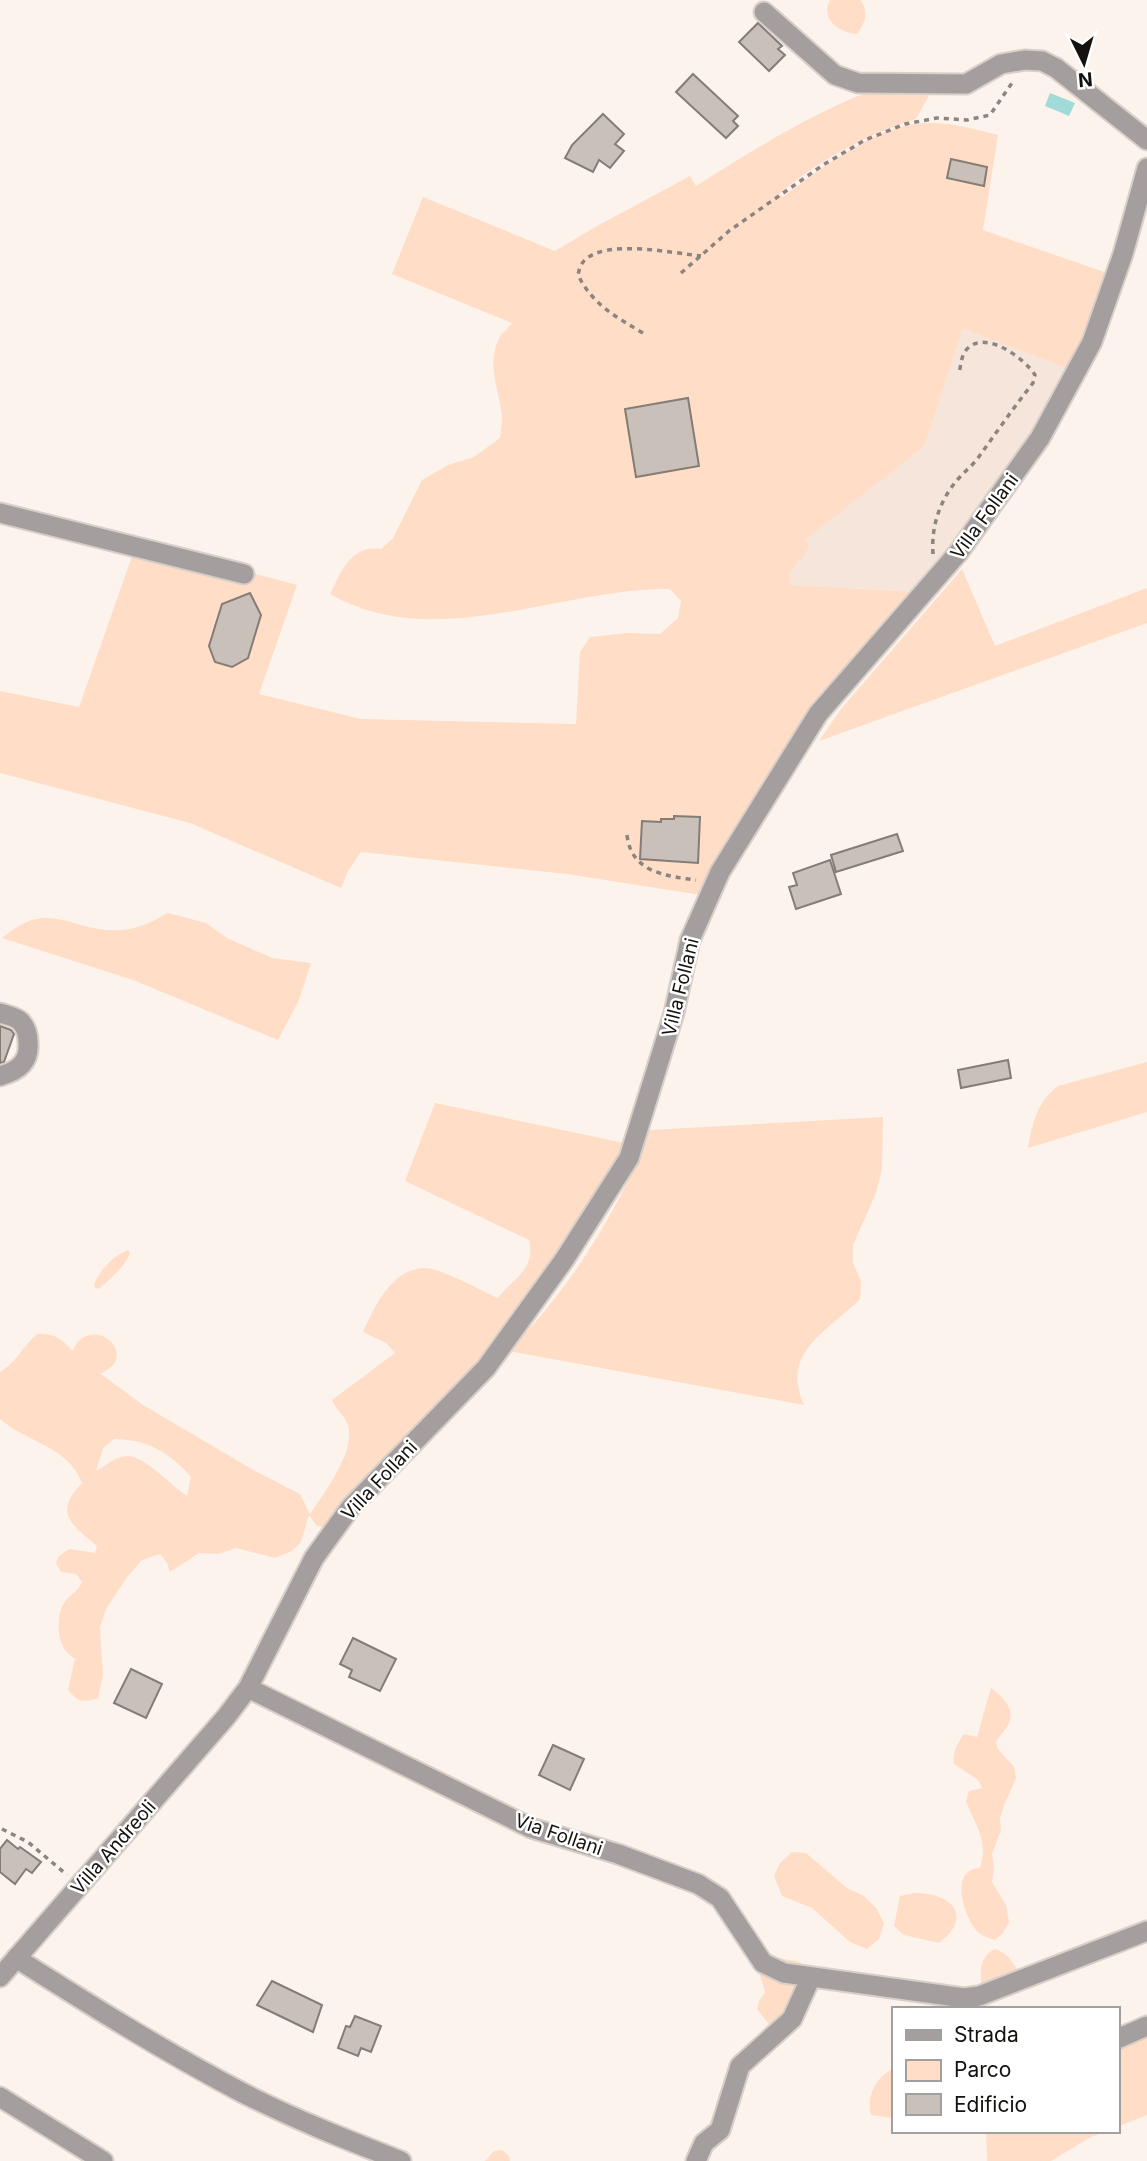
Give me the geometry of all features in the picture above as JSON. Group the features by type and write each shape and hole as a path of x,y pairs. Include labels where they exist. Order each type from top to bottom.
{"street":[{"path":"764,12 835,75 858,83 966,85 1001,64 1025,60 1042,61 1056,68 1147,140"},
{"name":"Villa Follani","path":"226,1717 247,1688 314,1558 350,1508 485,1367 564,1260 629,1158 674,1013 690,940 715,883 818,714 958,553 1040,438 1091,342 1123,254 1147,167"},
{"path":"0,513 244,575"},
{"path":"0,1013 19,1020 27,1032 29,1052 24,1063 15,1072 0,1076"},
{"name":"Via Follani","path":"247,1688 531,1828 618,1854 698,1884 720,1898 763,1963 784,1973 966,2003 1147,1931"},
{"name":"Villa Andreoli","path":"0,1977 226,1717"},
{"path":"16,1958 105,2014 243,2093 323,2130 401,2161"},
{"path":"696,2161 704,2143 720,2130 740,2066 792,2019 811,1977"},
{"path":"1119,2038 1147,2026"},
{"path":"0,2097 103,2161"}],"path":[{"path":"681,273 729,231 822,165 864,140 905,124 937,118 967,120 990,115 1007,93 1025,60"},
{"path":"643,333 606,312 586,292 578,275 583,261 598,252 625,249 701,256"},
{"path":"943,571 933,555 932,536 936,517 957,481 973,464 1033,383 1035,375 1030,365 1018,355 987,343 968,348 963,355 958,374"},
{"path":"627,835 631,853 638,864 681,878 715,883"},
{"path":"2,1829 28,1842 80,1885"}],"shaded area":[{"path":"963,329 1069,369 992,495 917,592 792,585 789,575 803,540 924,447"}],"green space":[{"path":"830,0 861,0 865,18 857,34 838,28 829,19 827,13"},
{"path":"868,92 930,94 916,119 879,132 844,150 810,170 779,194 783,197 845,153 898,128 936,123 978,130 998,135 983,230 1110,274 1069,369 963,329 924,447 804,540 809,542 808,547 789,575 792,585 917,592 701,895 567,874 361,852 348,871 341,888 190,823 0,773 0,691 79,707 137,542 297,585 259,694 361,719 576,724 580,652 590,637 628,633 660,634 678,618 681,601 670,589 628,591 454,619 412,618 370,611 330,594 343,568 355,555 362,551 381,549 393,538 422,480 448,465 474,457 500,438 502,416 494,375 494,355 501,335 512,323 392,274 423,197 555,251 690,176 696,186 801,123"},
{"path":"962,569 995,646 1147,588 1147,623 819,741 841,709"},
{"path":"168,913 206,923 227,938 272,958 311,963 299,1000 278,1040 133,980 2,938 19,926 34,920 48,918 104,930 122,930 151,922"},
{"path":"1147,1062 1147,1112 1028,1148 1040,1106 1058,1086"},
{"path":"435,1103 629,1144 539,1282 500,1336 326,1529 316,1525 309,1515 301,1542 292,1551 275,1558 236,1548 218,1554 199,1553 170,1572 160,1554 142,1560 106,1609 100,1627 103,1676 98,1698 85,1701 78,1699 68,1690 75,1659 63,1647 59,1625 64,1603 82,1582 76,1574 61,1572 56,1563 59,1556 69,1549 95,1553 97,1546 73,1524 67,1510 73,1493 82,1483 67,1460 57,1452 0,1419 0,1372 37,1334 57,1337 73,1351 86,1336 103,1336 110,1341 117,1355 113,1365 101,1374 143,1405 300,1494 310,1514 331,1483 348,1445 347,1423 332,1400 395,1353 386,1343 363,1332 385,1291 401,1276 411,1271 430,1268 498,1298 522,1272 529,1259 529,1240 405,1181","holes":["114,1439 157,1449 183,1468 191,1477 187,1496 150,1466 133,1457 118,1458 96,1471 103,1448"]},
{"path":"883,1117 882,1169 876,1193 853,1245 853,1263 861,1281 860,1299 821,1333 802,1357 798,1371 798,1387 804,1405 508,1351 552,1302 591,1248 624,1189 650,1130"},
{"path":"128,1250 128,1258 117,1272 99,1289 94,1287 106,1265"},
{"path":"991,1688 1010,1710 1010,1721 996,1742 998,1749 1014,1767 1016,1778 1000,1817 1001,1830 992,1854 992,1882 1006,1905 1009,1922 995,1940 979,1933 973,1927 964,1907 964,1877 970,1871 980,1868 983,1850 980,1833 966,1801 969,1791 982,1788 978,1780 954,1764 956,1748 964,1734 977,1737"},
{"path":"792,1852 806,1853 847,1888 864,1896 877,1909 884,1924 879,1939 867,1949 850,1942 812,1908 782,1896 774,1876 780,1863"},
{"path":"915,1893 939,1897 954,1908 957,1915 955,1924 939,1943 904,1935 894,1926 900,1896"},
{"path":"995,1949 1006,1955 1019,1972 982,1989 983,1961"},
{"path":"779,1958 800,1962 807,1979 773,2030 757,2009 765,1992 758,1968 768,1960"},
{"path":"1147,2031 1147,2115 1119,2126 1119,2043"},
{"path":"892,2070 892,2118 871,2115 870,2108 871,2094 877,2082"},
{"path":"986,2133 1102,2133 1051,2161 987,2161"},
{"path":"502,2150 509,2156 510,2161 485,2161 494,2151"}],"water":[{"path":"1050,93 1075,103 1069,116 1045,106"}],"building":[{"path":"758,23 782,46 778,49 785,55 769,71 739,42"},
{"path":"693,74 738,116 733,121 738,126 726,138 676,92"},
{"path":"603,114 624,134 615,144 624,151 610,168 599,160 593,172 565,158 572,145"},
{"path":"951,159 987,167 984,186 947,178"},
{"path":"688,398 699,466 636,477 625,409"},
{"path":"250,593 261,615 248,658 232,667 215,662 209,646 222,604"},
{"path":"674,816 700,817 698,863 640,859 642,821 661,822 661,819 674,819"},
{"path":"897,834 903,851 836,872 831,855"},
{"path":"830,860 841,894 796,909 789,887 797,885 793,873"},
{"path":"0,1026 14,1034 4,1062 0,1063"},
{"path":"1008,1060 1011,1078 961,1088 958,1070"},
{"path":"353,1638 396,1659 380,1691 349,1677 352,1670 340,1664"},
{"path":"131,1669 162,1684 146,1718 114,1703"},
{"path":"553,1745 584,1759 570,1790 539,1775"},
{"path":"7,1840 41,1862 32,1873 26,1869 15,1884 0,1872 0,1849"},
{"path":"272,1981 322,2005 313,2032 257,2005"},
{"path":"355,2016 381,2026 371,2052 361,2048 358,2056 338,2048 346,2026 350,2027"}]}
